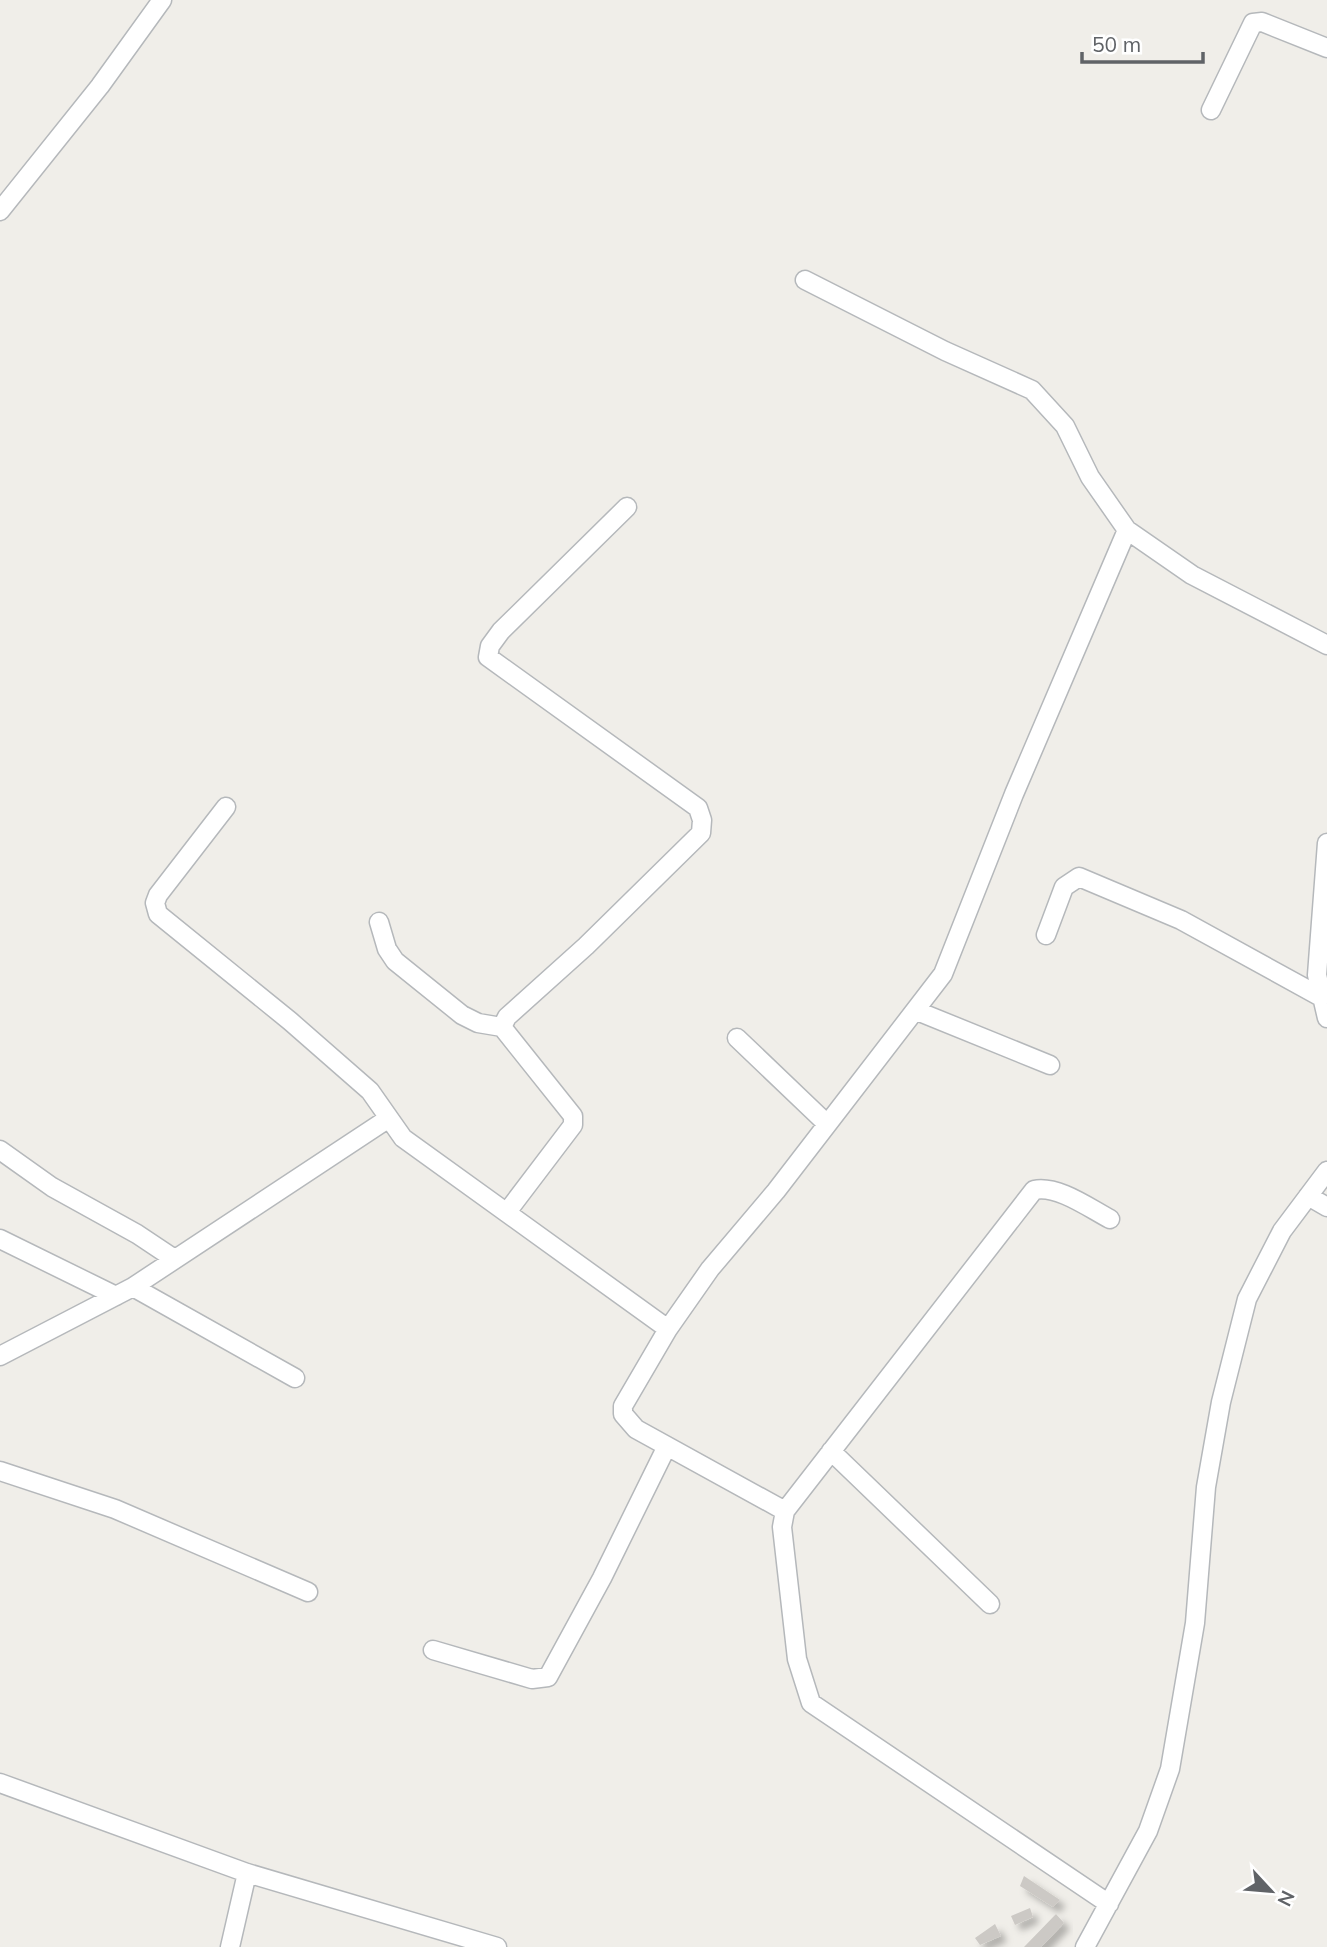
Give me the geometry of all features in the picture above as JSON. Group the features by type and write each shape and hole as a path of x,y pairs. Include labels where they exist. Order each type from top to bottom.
{"street":[{"path":"0,211 100,86 162,0"},
{"path":"1211,110 1253,23 1262,22 1327,48"},
{"path":"805,280 945,351 1032,390 1065,426 1090,477 1128,530 1192,575 1327,645"},
{"path":"502,1027 507,1017 586,946 701,833 702,820 698,808 488,657 490,646 502,631 627,507"},
{"path":"785,1511 636,1429 623,1415 623,1406 668,1329 710,1269 776,1191 826,1123 918,1011 950,961 1014,794 1128,530"},
{"path":"226,807 158,895 155,910 370,1091 403,1139 668,1329"},
{"path":"1327,843 1317,975 1327,1018"},
{"path":"1046,935 1064,887 1079,877 1181,920 1321,996"},
{"path":"379,922 387,949 402,968 462,1015 478,1023 502,1027 574,1119 507,1212"},
{"path":"918,1011 1051,1065"},
{"path":"737,1038 826,1123"},
{"path":"0,1356 133,1287 173,1258 389,1118"},
{"path":"0,1150 64,1195 155,1244 173,1258"},
{"path":"1085,1947 1110,1905 1147,1831 1172,1758 1195,1623 1202,1509 1220,1402 1236,1334 1263,1264 1327,1171"},
{"path":"1110,1219 1057,1193 1045,1189 1034,1190 785,1511 782,1527 797,1659 811,1703 1110,1905"},
{"path":"1308,1196 1327,1207"},
{"path":"0,1239 116,1296"},
{"path":"133,1287 295,1378"},
{"path":"433,1650 531,1679 548,1677 596,1590 667,1446"},
{"path":"831,1451 990,1604"},
{"path":"0,1471 115,1509 309,1591"},
{"path":"0,1783 247,1873 497,1947"},
{"path":"230,1947 247,1873"}],"building":[{"path":"1024,1876 1060,1900 1053,1907 1020,1886"},
{"path":"1030,1908 1033,1917 1015,1925 1011,1916"},
{"path":"1056,1914 1064,1923 1041,1947 1024,1947"},
{"path":"995,1924 1001,1936 980,1945 975,1938"}]}
